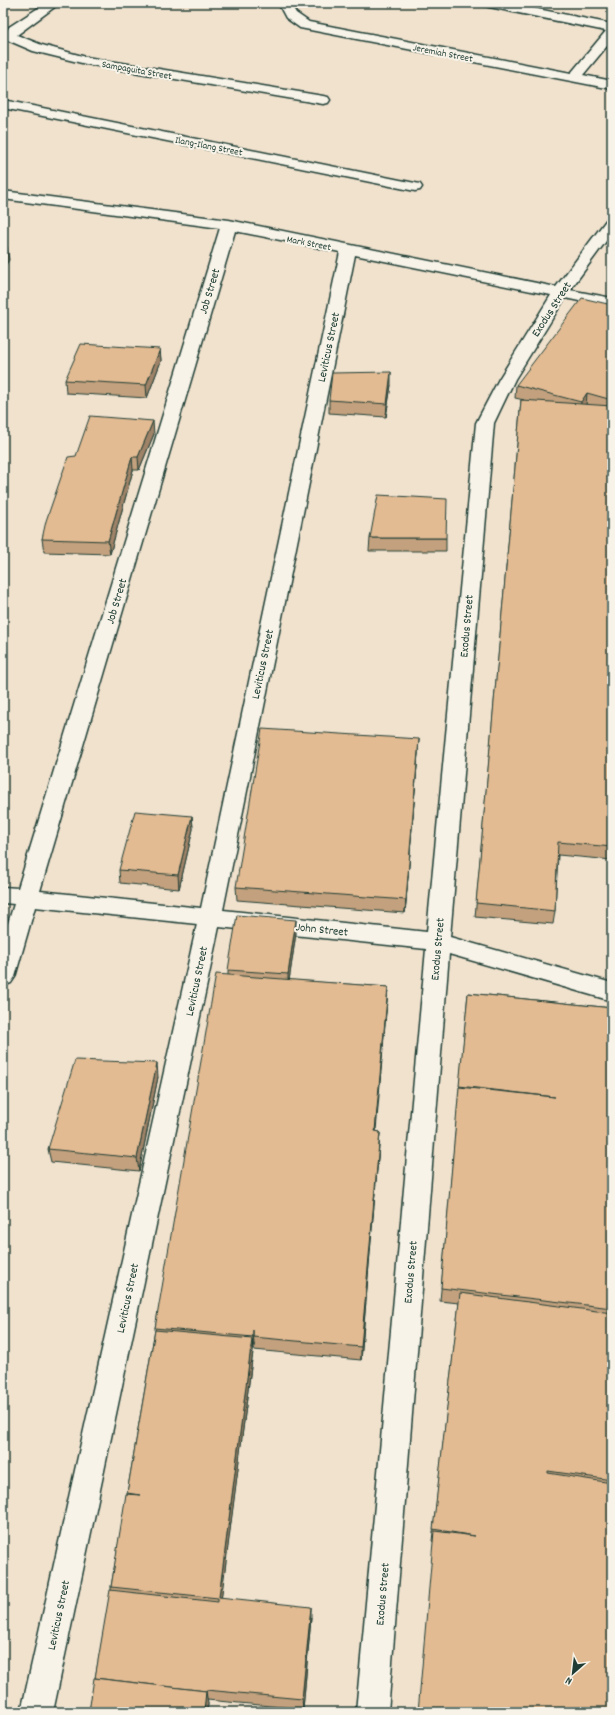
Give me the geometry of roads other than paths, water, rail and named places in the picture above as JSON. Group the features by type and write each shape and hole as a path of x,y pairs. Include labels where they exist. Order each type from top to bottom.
{"street":[{"name":"Sampaguita Street","path":"54,3 14,30 10,36 20,42 75,58 323,100"},
{"name":"Jeremiah Street","path":"284,3 291,14 305,25 612,85"},
{"path":"489,3 612,28"},
{"path":"575,77 612,32"},
{"name":"Ilang-Ilang Street","path":"3,104 415,187"},
{"name":"Mark Street","path":"3,195 229,225 612,303"},
{"name":"Exodus Street","path":"372,1712 438,942 485,423 507,379 560,293 612,222"},
{"name":"Job Street","path":"3,977 229,225"},
{"name":"Leviticus Street","path":"37,1712 210,918 348,250"},
{"name":"John Street","path":"3,895 438,942 612,992"}]}
